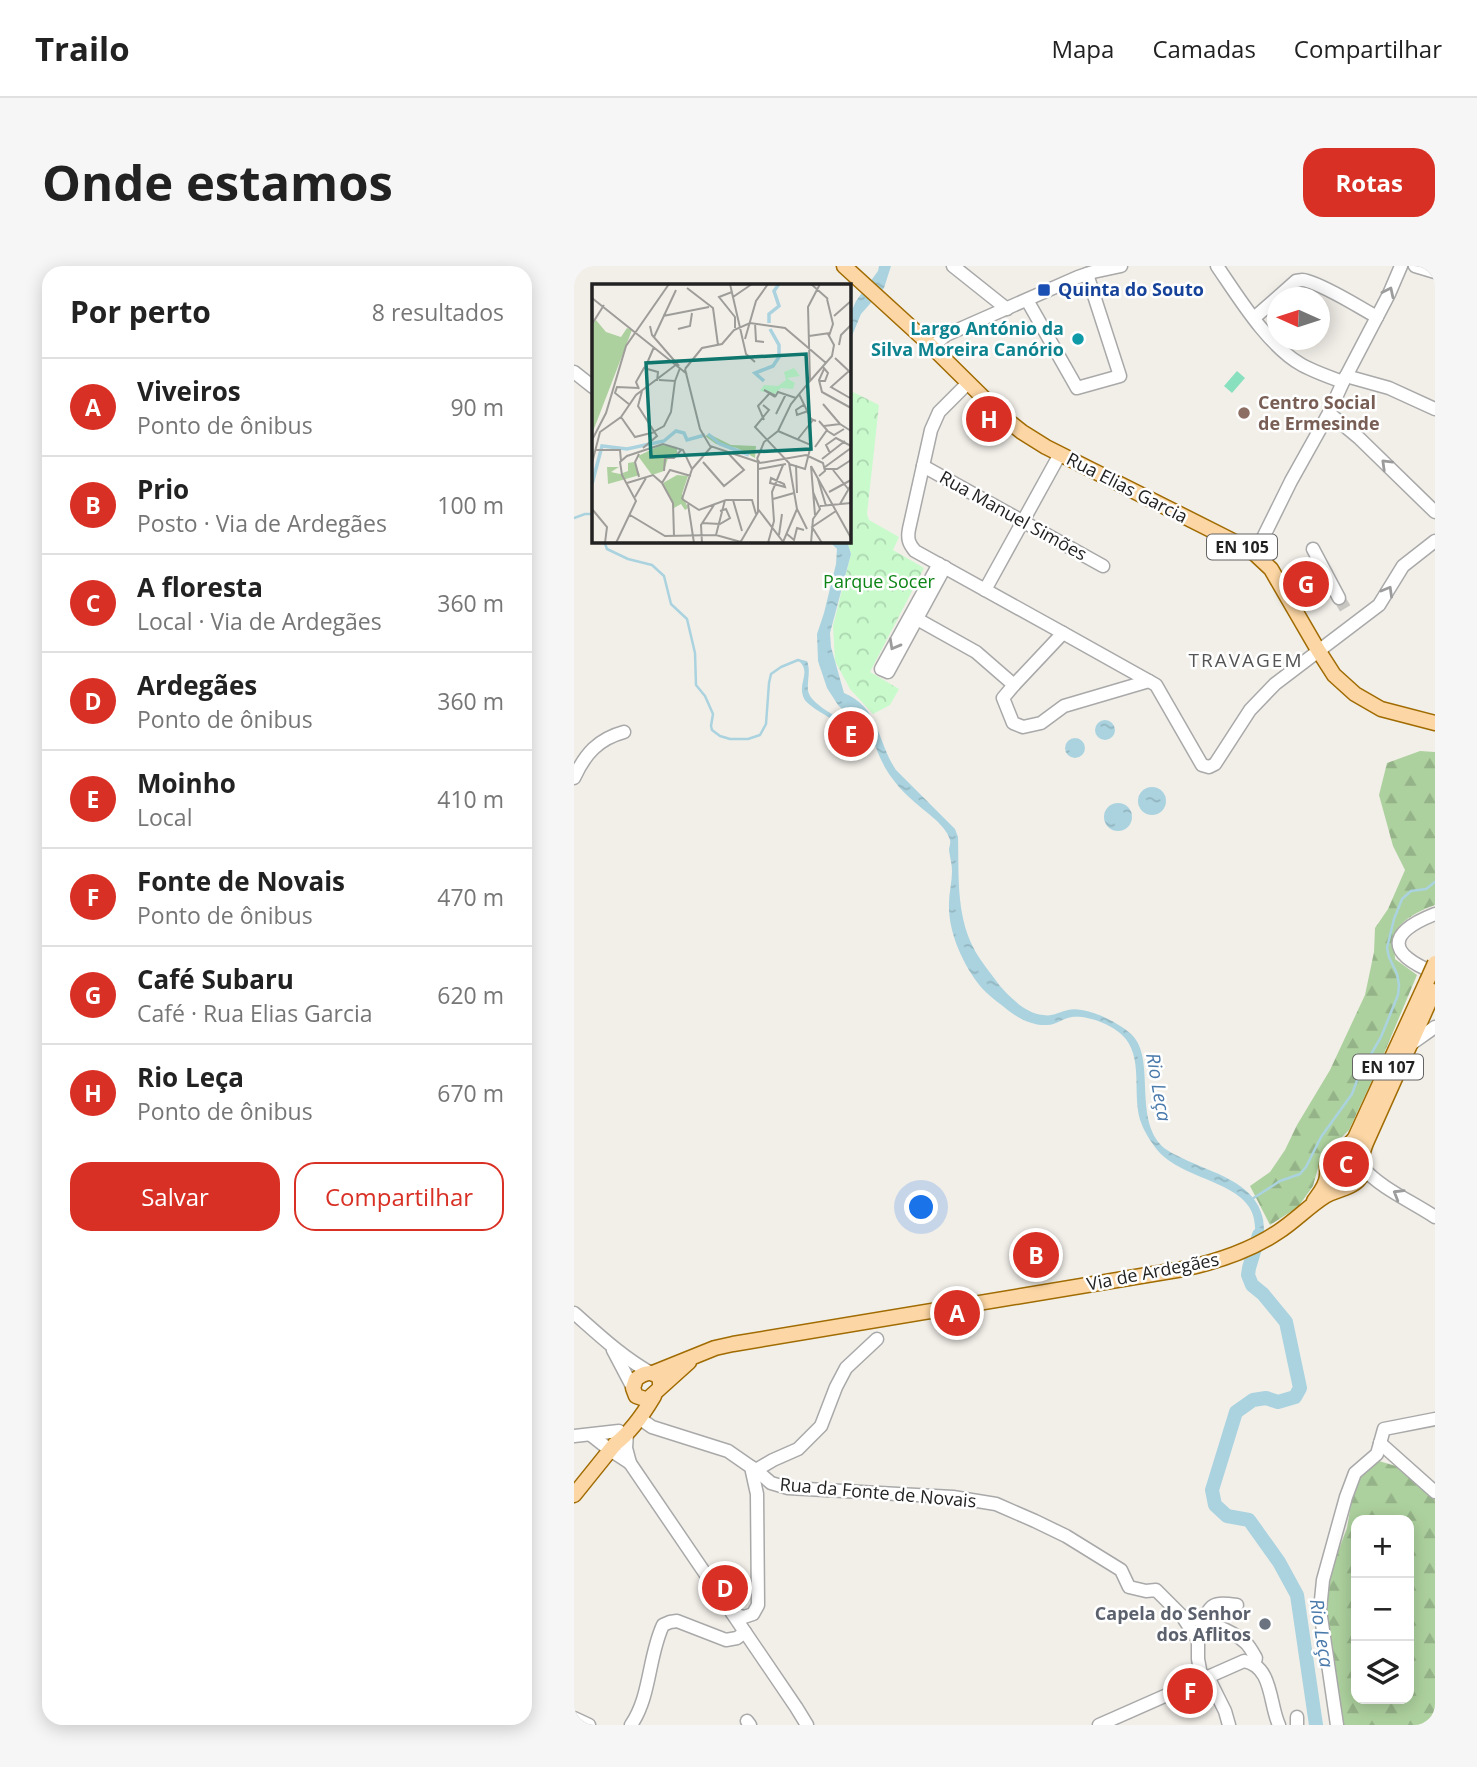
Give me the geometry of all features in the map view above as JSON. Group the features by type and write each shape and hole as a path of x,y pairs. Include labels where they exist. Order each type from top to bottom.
{"main road":[{"name":"Rua Elias Garcia","path":"844,266 1022,432 1255,554 1271,569 1334,675 1354,694 1381,709 1435,723"},
{"name":"Via de Ardegães","path":"651,1373 733,1344 1183,1269 1231,1256 1279,1231 1326,1195 1352,1185 1362,1175 1366,1143 1410,1044 1432,981 1435,963"},
{"name":"Via de Ardegães","path":"1306,1210 1323,1188 1327,1161 1331,1155 1344,1149 1355,1138 1432,981"},
{"path":"1344,1149 1358,1154 1362,1164"},
{"path":"1327,1175 1332,1181 1345,1187"},
{"name":"Via de Ardegães","path":"657,1392 698,1355"},
{"path":"633,1390 636,1396 645,1399 657,1392 660,1379 651,1373"},
{"name":"EN 107","path":"618,1439 631,1413 636,1380 651,1373"},
{"name":"EN 107","path":"574,1495 618,1439 639,1418 657,1392"}],"street":[{"path":"953,266 1007,309"},
{"path":"932,346 946,335 1087,274 1121,266"},
{"path":"1217,266 1254,318 1279,347 1302,365 1344,379 1389,388 1435,409"},
{"path":"1255,554 1329,413 1401,266"},
{"path":"1415,266 1435,272"},
{"path":"1027,300 1077,388 1120,376 1087,274"},
{"path":"1254,318 1296,281 1301,280 1323,288 1377,317"},
{"path":"574,372 592,386"},
{"path":"968,383 939,412 931,430 907,537 910,545 915,551 1156,685 1202,765 1209,767 1215,764 1250,710 1275,684 1318,650 1351,618 1382,601 1403,566 1435,541"},
{"path":"1329,413 1359,438 1435,512"},
{"path":"985,590 1060,454"},
{"name":"Rua Manuel Simões","path":"923,466 1103,566"},
{"path":"1313,549 1339,598"},
{"path":"942,566 888,672 881,669 942,566"},
{"path":"917,619 976,652 1014,685"},
{"path":"1063,633 1003,698 1013,723 1023,727 1041,723 1064,706 1149,681"},
{"path":"574,778 588,752 596,745 624,732"},
{"path":"1432,981 1400,951 1399,941 1403,931 1417,921 1435,914"},
{"path":"1410,1044 1435,1027"},
{"path":"1362,1164 1370,1176 1435,1217"},
{"path":"574,1313 611,1346 651,1373"},
{"path":"754,1469 799,1449 821,1426 846,1368 877,1339"},
{"path":"611,1346 633,1390"},
{"path":"639,1418 652,1427 728,1451 754,1469 759,1594 748,1637"},
{"path":"1337,1725 1320,1596 1346,1497 1355,1473 1377,1454 1384,1429 1435,1419"},
{"path":"591,1435 618,1439"},
{"path":"574,1436 591,1435 618,1439 626,1448 630,1463"},
{"path":"618,1439 630,1463 807,1725"},
{"path":"1380,1443 1435,1492"},
{"name":"Rua da Fonte de Novais","path":"754,1469 771,1482 788,1488 953,1497 996,1504 1066,1536 1121,1570 1129,1587 1156,1590 1182,1616 1198,1640"},
{"path":"1237,1605 1219,1602 1210,1607 1203,1622 1232,1634 1247,1644 1256,1658 1254,1664"},
{"path":"733,1614 744,1617 755,1612"},
{"name":"Rua da Fonte de Novais","path":"1182,1616 1203,1622 1198,1640 1198,1659 1205,1679 1225,1711 1229,1725"},
{"path":"631,1725 640,1709 652,1657 663,1625 677,1621 726,1640 748,1637"},
{"path":"1099,1725 1244,1661 1254,1664 1264,1675 1279,1725"},
{"path":"574,1718 589,1725"}],"green space":[{"path":"1237,371 1245,378 1232,393 1224,386"},
{"name":"Parque Socer","path":"850,390 879,405 867,514 869,520 899,537 893,550 924,568 870,672 899,689 890,705 873,714 850,689 835,661 833,626 851,554 847,542 850,542"},
{"path":"1420,751 1435,752 1435,905 1405,920 1394,936 1395,959 1417,975 1349,1130 1326,1153 1313,1186 1298,1207 1270,1225 1250,1186 1270,1172 1285,1150 1330,1070 1365,995 1374,952 1375,928 1388,909 1405,870 1393,846 1379,795 1387,763"},
{"path":"1344,1156 1352,1160 1356,1168 1352,1176 1344,1180 1336,1176 1332,1168 1336,1160"},
{"path":"1379,1461 1399,1467 1435,1497 1435,1725 1342,1725 1339,1690 1331,1677 1320,1617 1314,1603 1319,1574 1334,1562 1347,1528 1356,1485 1367,1466"}],"water":[{"path":"879,266 891,266 884,288 861,314 850,341 850,315 856,301"},
{"path":"830,542 847,542 851,554 830,633 831,647 844,693 865,707 896,770 955,829 958,837 961,907 968,934 979,957 1004,991 1030,1011 1052,1015 1068,1010 1084,1010 1110,1020 1131,1034 1142,1057 1152,1132 1167,1150 1242,1187 1258,1206 1263,1219 1265,1240 1252,1246 1255,1225 1250,1209 1240,1197 1225,1187 1173,1163 1159,1152 1152,1142 1143,1128 1139,1114 1133,1054 1129,1043 1121,1034 1105,1024 1084,1017 1069,1018 1047,1025 1030,1022 993,998 971,973 957,944 949,913 952,868 948,834 892,778 860,712 858,725 845,731 835,721 809,705 803,696 804,669 798,660 807,661 808,690 813,700 846,723 850,722 851,718 827,688 818,661 817,634 836,564 837,549"},
{"path":"1105,720 1112,723 1115,730 1112,737 1105,740 1098,737 1095,730 1098,723"},
{"path":"1075,738 1082,741 1085,748 1082,755 1075,758 1068,755 1065,748 1068,741"},
{"path":"1152,787 1162,791 1166,801 1162,811 1152,815 1142,811 1138,801 1142,791"},
{"path":"1118,803 1128,807 1132,817 1128,827 1118,831 1108,827 1104,817 1108,807"}],"waterway":[{"path":"574,518 592,514"},
{"path":"604,542 607,549 628,559 652,565 664,576 671,604 687,619 695,653 696,685 705,696 713,714 712,730 720,736 748,739 760,735 766,724 771,674 798,660 804,662"},
{"path":"1252,1199 1280,1181 1300,1174 1321,1137 1352,1094 1359,1075 1381,1037 1398,995 1397,974 1387,948 1394,919 1402,899 1411,891 1426,889 1435,882"},
{"name":"Rio Leça","path":"1259,1235 1248,1275 1252,1285 1286,1322 1300,1388 1295,1397 1278,1402 1266,1398 1253,1400 1236,1412 1212,1490 1215,1505 1227,1516 1249,1520 1279,1562 1297,1595 1316,1725"}],"tunnel":[{"path":"1339,598 1348,613"}],"place":[{"name":"Quinta do Souto","path":"1044,290"},
{"name":"Largo António da Silva Moreira Canório","path":"1078,339"},
{"name":"Centro Social de Ermesinde","path":"1244,413"},
{"name":"Rio Leça","path":"989,419"},
{"name":"Café Subaru","path":"1306,584"},
{"name":"Moinho","path":"851,734"},
{"name":"A floresta","path":"1346,1164"},
{"name":"Prio","path":"1036,1255"},
{"name":"Viveiros","path":"957,1313"},
{"name":"Ardegães","path":"725,1588"},
{"name":"Capela do Senhor dos Aflitos","path":"1265,1624"},
{"name":"Fonte de Novais","path":"1190,1691"}],"district":[{"name":"TRAVAGEM","path":"1246,660"}]}
